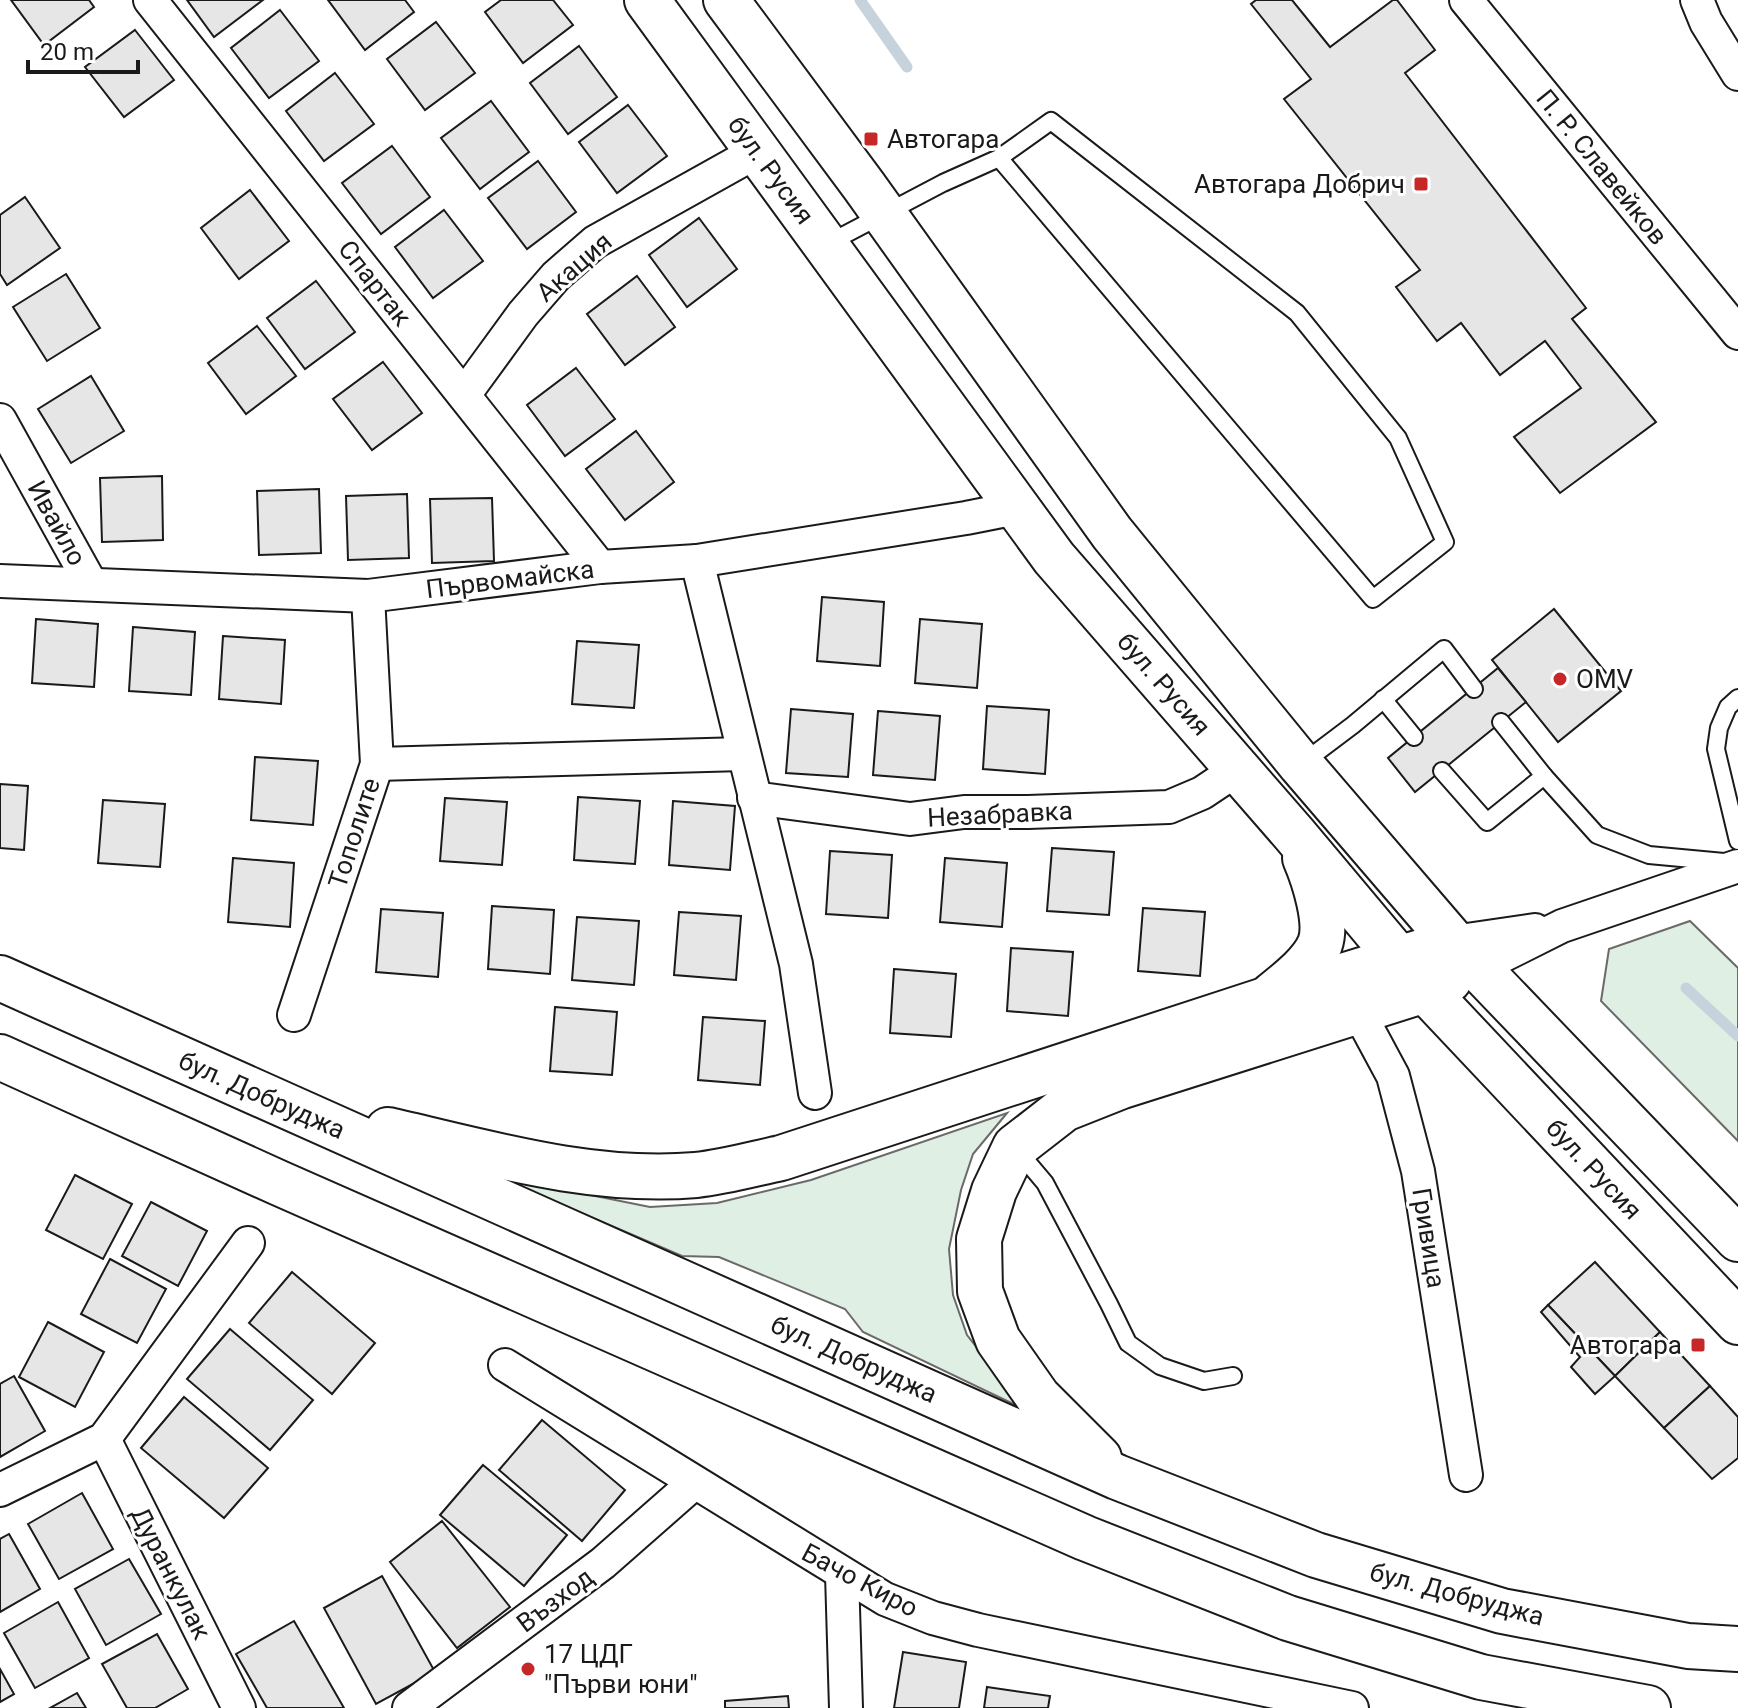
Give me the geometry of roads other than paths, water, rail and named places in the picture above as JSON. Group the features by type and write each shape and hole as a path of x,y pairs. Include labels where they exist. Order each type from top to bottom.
{"main road":[{"name":"бул. Русия","path":"647,0 1054,558 1295,835 1411,974 1738,1322"},
{"name":"бул. Русия","path":"726,0 884,213 1112,533 1301,765 1466,955 1738,1239"},
{"path":"1268,999 1301,972 1320,944 1322,917 1317,893 1295,835"},
{"path":"289,1107 543,1165 626,1176 698,1175 781,1158 1268,999 1411,974 1466,955"},
{"path":"1117,1477 1038,1397 998,1340 980,1291 979,1239 994,1191 1015,1147 1064,1109 1122,1086 1358,1011 1411,974"},
{"name":"бул. Добруджа","path":"0,978 1117,1477 1316,1555 1488,1607 1688,1646 1738,1649"},
{"path":"0,1057 1085,1538 1288,1618 1481,1677 1648,1708"}],"street":[{"name":"Спартак","path":"150,0 600,567"},
{"name":"П. Р. Славейков","path":"1466,0 1738,333"},
{"path":"1697,0 1706,22 1738,74"},
{"name":"Акация","path":"464,395 523,314 556,276 595,242 758,151"},
{"name":"Ивайло","path":"0,420 91,584"},
{"name":"Първомайска","path":"0,581 368,596 600,567 697,561 1017,508"},
{"path":"697,561 796,964 815,1093"},
{"name":"Тополите","path":"294,1015 377,764 368,596"},
{"path":"377,764 743,754"},
{"name":"Незабравка","path":"754,798 910,819 964,812 1169,807 1202,793 1238,769"},
{"path":"1466,955 1562,926 1738,864"},
{"name":"Гривица","path":"1358,1011 1393,1076 1418,1171 1466,1475"},
{"path":"0,1490 104,1439 248,1243"},
{"name":"Бачо Киро","path":"505,1365 885,1599 933,1618 978,1630 1352,1708"},
{"name":"Дуранкулак","path":"104,1439 239,1708"},
{"name":"Възход","path":"409,1708 603,1563 694,1483"},
{"path":"842,1574 846,1708"}],"lane":[{"path":"825,245 943,183 999,158 1051,121 1297,313 1398,438 1445,542 1373,599 999,158"},
{"path":"1301,765 1444,649 1474,689"},
{"path":"1738,698 1728,707 1719,728 1716,749 1738,841"},
{"path":"1383,699 1414,737"},
{"path":"1501,722 1597,835 1649,855 1738,864"},
{"path":"1442,771 1487,822 1544,776"},
{"path":"1015,1147 1045,1183 1128,1343 1160,1366 1204,1381 1233,1376"}],"waterway":[{"path":"860,0 907,67"},
{"path":"1686,988 1738,1036"}],"place":[{"name":"Автогара","path":"871,139"},
{"name":"Автогара Добрич","path":"1421,184"},
{"name":"OMV","path":"1560,679"},
{"name":"Aвтогара","path":"1698,1345"},
{"name":"17 ЦДГ \"Първи юни\"","path":"528,1669"}]}
